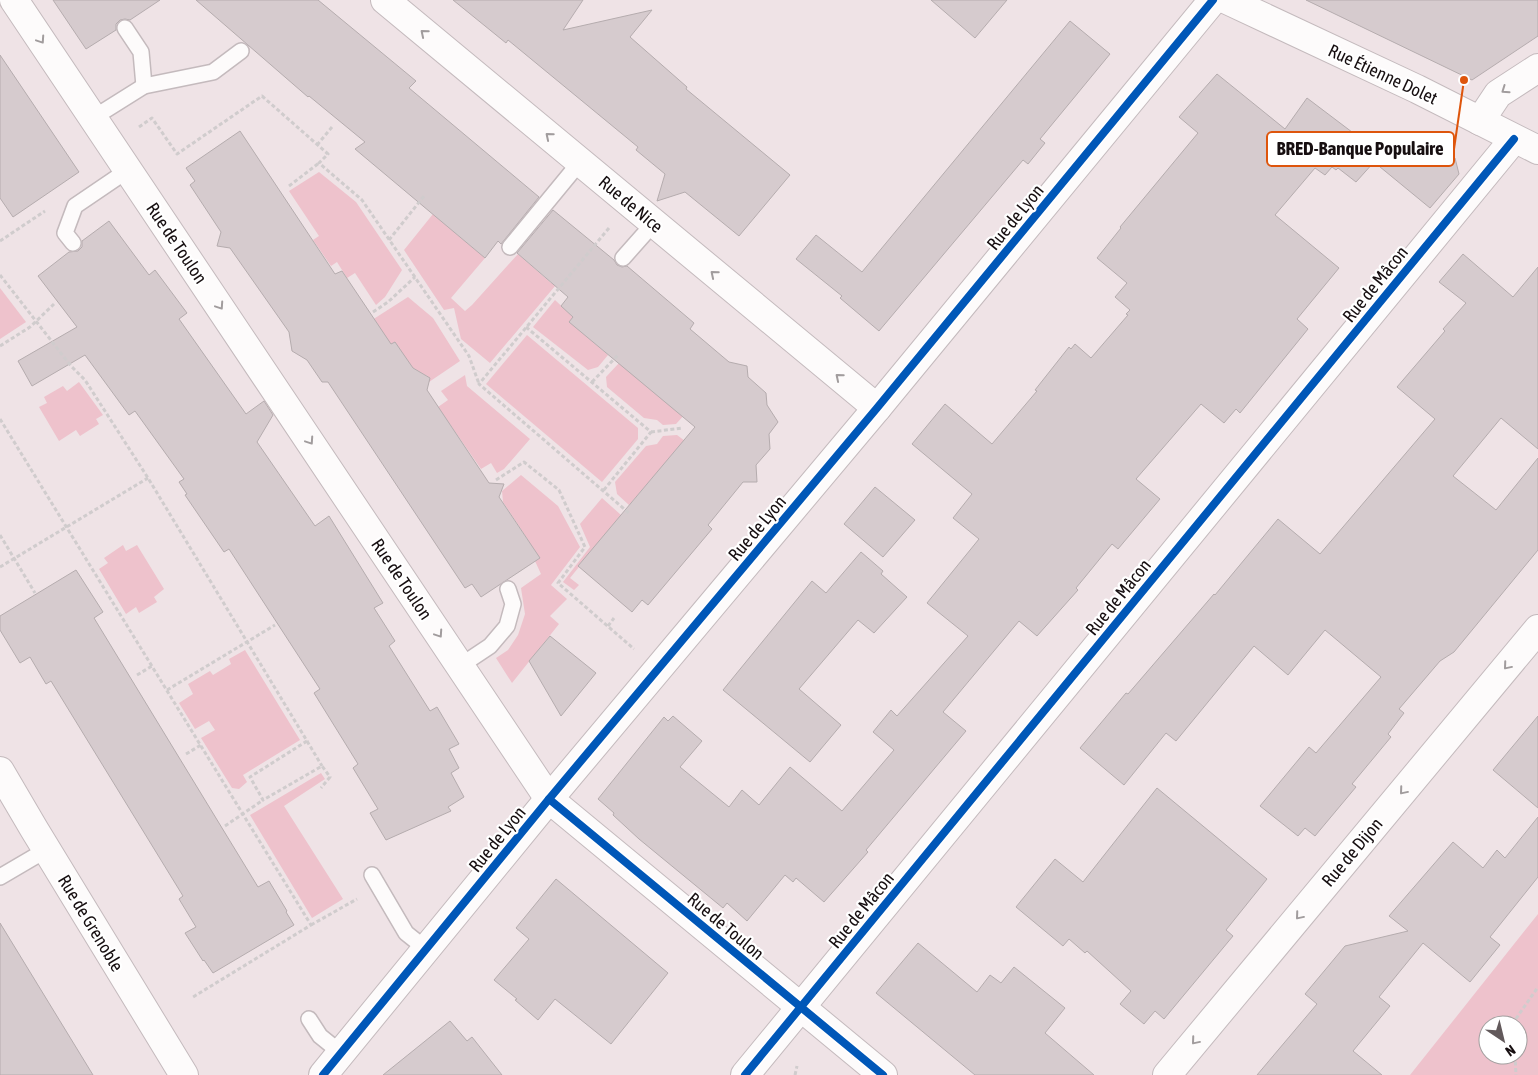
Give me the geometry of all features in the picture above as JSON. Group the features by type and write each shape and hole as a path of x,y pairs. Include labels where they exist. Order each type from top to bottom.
{"street":[{"name":"Rue de Toulon","path":"14,0 549,799 883,1075"},
{"name":"Rue de Nice","path":"385,0 877,408"},
{"name":"Rue de Lyon","path":"323,1075 549,799 877,408 1213,0"},
{"name":"Rue Étienne Dolet","path":"1227,0 1526,144"},
{"path":"1480,121 1498,94 1538,68"},
{"name":"Rue de Mâcon","path":"745,1075 1526,144"},
{"name":"Rue de Dijon","path":"1167,1075 1538,629"},
{"name":"Rue de Grenoble","path":"0,771 46,850 184,1075"}],"lane":[{"path":"125,28 141,52 144,86"},
{"path":"93,118 144,86 213,72 240,51"},
{"path":"510,247 580,162"},
{"path":"73,244 66,233 75,206 128,170"},
{"path":"623,258 654,223"},
{"path":"460,666 490,646 507,626 513,604 508,589"},
{"path":"0,878 46,850"},
{"path":"372,875 406,933 426,949"},
{"path":"309,1019 320,1036 341,1053"}],"path":[{"path":"139,127 152,118 177,154 262,96 328,154 320,163 289,186"},
{"path":"317,145 332,127"},
{"path":"320,163 362,200 468,356 479,384 630,514"},
{"path":"389,240 424,196"},
{"path":"0,241 35,217"},
{"path":"479,384 587,254"},
{"path":"0,275 71,366 85,380 148,478 330,777 321,788"},
{"path":"373,312 388,302 415,277"},
{"path":"0,346 36,321 54,304"},
{"path":"526,327 651,432"},
{"path":"592,382 618,355"},
{"path":"0,419 311,925"},
{"path":"603,491 651,432 682,428"},
{"path":"496,480 524,462 559,490 585,547 558,584 658,670"},
{"path":"0,567 148,478"},
{"path":"0,535 35,593"},
{"path":"608,626 614,618"},
{"path":"167,690 274,625"},
{"path":"137,675 152,666"},
{"path":"263,800 250,777 307,741"},
{"path":"186,754 200,745"},
{"path":"225,826 263,800 322,766"},
{"path":"193,997 345,906"},
{"path":"1518,1015 1538,987"}],"shaded area":[{"path":"319,172 356,202 402,270 385,297 376,305 355,273 347,278 337,262 331,266 313,240 319,236 289,191"},
{"path":"433,214 485,258 451,298 465,311 518,254 551,283 561,279 490,363 461,339 454,308 444,310 404,250"},
{"path":"0,288 26,322 0,339"},
{"path":"408,297 433,318 460,361 429,382 427,376 412,368 395,342 389,346 372,320"},
{"path":"555,300 573,317 570,322 608,355 598,367 588,370 533,327"},
{"path":"527,335 638,428 638,439 602,482 486,384"},
{"path":"619,363 685,414 676,424 663,425 657,420 644,418 607,387 606,377"},
{"path":"465,375 467,386 530,439 504,469 497,473 491,463 481,469 438,407 448,400 441,391"},
{"path":"79,382 103,415 96,419 99,424 80,436 76,430 59,441 39,407 47,403 44,397 63,386 67,391"},
{"path":"677,435 685,441 629,505 617,494 615,482 646,446 657,444 663,436"},
{"path":"521,475 558,506 580,547 551,585 567,599 550,616 559,624 512,683 496,658 508,650 518,635 525,614 521,588 541,574 530,543 503,502 502,491"},
{"path":"602,498 621,515 570,578 579,585 574,590 563,582 590,547 580,524"},
{"path":"123,545 126,551 137,545 164,589 154,597 157,602 139,613 136,607 126,614 99,569 108,563 104,558"},
{"path":"245,650 300,740 243,775 247,782 239,789 232,788 201,738 215,730 209,721 195,729 179,703 193,694 188,684 210,671 213,675 231,664 229,659"},
{"path":"321,773 325,779 284,806 343,899 312,918 250,815"},
{"path":"1538,914 1538,1075 1410,1075"}],"building":[{"path":"53,0 160,0 130,20 120,20 116,24 116,30 86,49"},
{"path":"196,0 318,0 416,81 409,88 539,197 501,244 498,241 485,258 355,149 365,142 308,97"},
{"path":"453,0 583,0 563,30 652,10 630,37 687,87 686,89 790,175 739,236 685,192 657,201 665,174 636,150 638,147 508,40 506,43"},
{"path":"931,0 1007,0 975,38"},
{"path":"1306,0 1538,0 1538,36 1472,80"},
{"path":"1070,21 1110,54 1040,139 1045,143 1028,164 1023,160 879,331 840,298 842,296 796,259 816,235 862,272"},
{"path":"0,55 79,172 13,217 0,198"},
{"path":"1217,74 1285,129 1307,98 1381,154 1392,141 1411,148 1416,140 1455,158 1459,174 1430,208 1374,162 1356,182 1338,168 1336,170 1332,167 1325,175 1315,168 1275,215 1339,268 1297,319 1308,329 1240,413 1236,409 1224,423 1201,404 1136,479 1160,499 1118,549 1112,544 1076,588 1078,590 1037,636 1019,621 943,712 966,731 866,850 868,852 824,902 796,878 793,882 785,875 747,921 727,903 723,908 639,839 598,799 664,717 668,721 673,716 702,741 680,767 729,807 742,790 759,805 790,767 842,811 894,750 873,732 891,710 897,716 968,636 927,603 979,539 953,518 972,494 912,444 945,404 992,444 1037,391 1035,390 1069,347 1071,349 1075,344 1091,358 1128,315 1126,314 1130,310 1115,297 1127,283 1097,258 1120,227 1198,133 1179,117"},
{"path":"240,131 335,274 342,271 391,344 395,342 413,368 430,378 427,390 489,483 504,484 499,497 540,558 481,597 472,584 465,588 328,382 322,382 307,360 292,351 289,332 230,248 217,246 221,232 190,185 195,181 186,168"},
{"path":"553,210 614,260 617,265 627,266 694,323 690,329 729,362 747,366 748,377 766,393 767,405 778,422 769,434 770,449 756,465 757,482 743,482 708,525 712,529 648,605 642,600 632,612 578,566 695,427 569,322 573,317 561,306 568,297 517,253"},
{"path":"109,221 149,275 155,270 187,313 179,319 246,414 264,401 273,415 257,442 315,526 329,516 383,603 374,608 395,641 389,646 430,711 437,707 459,744 449,749 459,768 451,773 464,797 448,807 451,811 386,840 370,813 378,809 353,768 358,764 314,693 320,689 229,549 224,552 185,495 187,494 179,482 184,479 135,411 129,415 85,355 32,386 18,361 77,327 38,276 69,252 78,251 82,247 82,241"},
{"path":"1463,254 1513,297 1538,267 1538,449 1501,418 1453,476 1496,510 1538,458 1538,550 1454,652 1440,661 1399,709 1404,713 1388,734 1391,737 1352,784 1356,787 1315,836 1305,828 1298,836 1260,806 1309,747 1316,753 1381,677 1325,630 1288,675 1254,646 1176,741 1166,733 1124,785 1080,748 1126,693 1128,694 1215,595 1278,519 1320,554 1435,419 1397,387 1445,331 1443,329 1466,303 1439,282"},
{"path":"875,487 915,520 883,557 844,524"},
{"path":"861,552 883,571 881,574 907,597 874,633 858,620 799,689 841,725 810,762 723,690 812,581 826,593"},
{"path":"76,570 103,612 94,618 258,887 269,881 294,925 213,973 185,933 196,927 179,899 183,896 51,681 46,684 30,657 20,663 0,630 0,616"},
{"path":"550,636 596,673 561,716 529,661"},
{"path":"1538,716 1538,808 1493,770"},
{"path":"1157,788 1267,879 1226,930 1233,936 1164,1019 1155,1011 1144,1024 1120,1004 1131,991 1087,951 1085,953 1069,939 1063,946 1016,907 1055,859 1083,882"},
{"path":"1538,817 1538,877 1490,937 1500,945 1470,982 1423,943 1379,997 1390,1006 1353,1051 1382,1075 1257,1075 1317,1004 1305,994 1345,946 1408,931 1389,916 1453,842 1483,868 1497,850 1505,858"},
{"path":"556,879 668,973 611,1044 555,999 538,1020 494,980 529,939 516,928"},
{"path":"0,923 93,1075 0,1075"},
{"path":"918,943 977,992 990,975 1001,983 1014,967 1065,1008 1045,1033 1094,1075 975,1075 876,993"},
{"path":"450,1021 467,1041 472,1037 502,1075 383,1075"}],"cycle path":[{"path":"323,1075 549,799 877,408 1213,0"},
{"path":"745,1075 1514,139"},
{"path":"549,799 883,1075"}],"place":[{"name":"BRED-Banque Populaire","path":"1464,80"}]}
